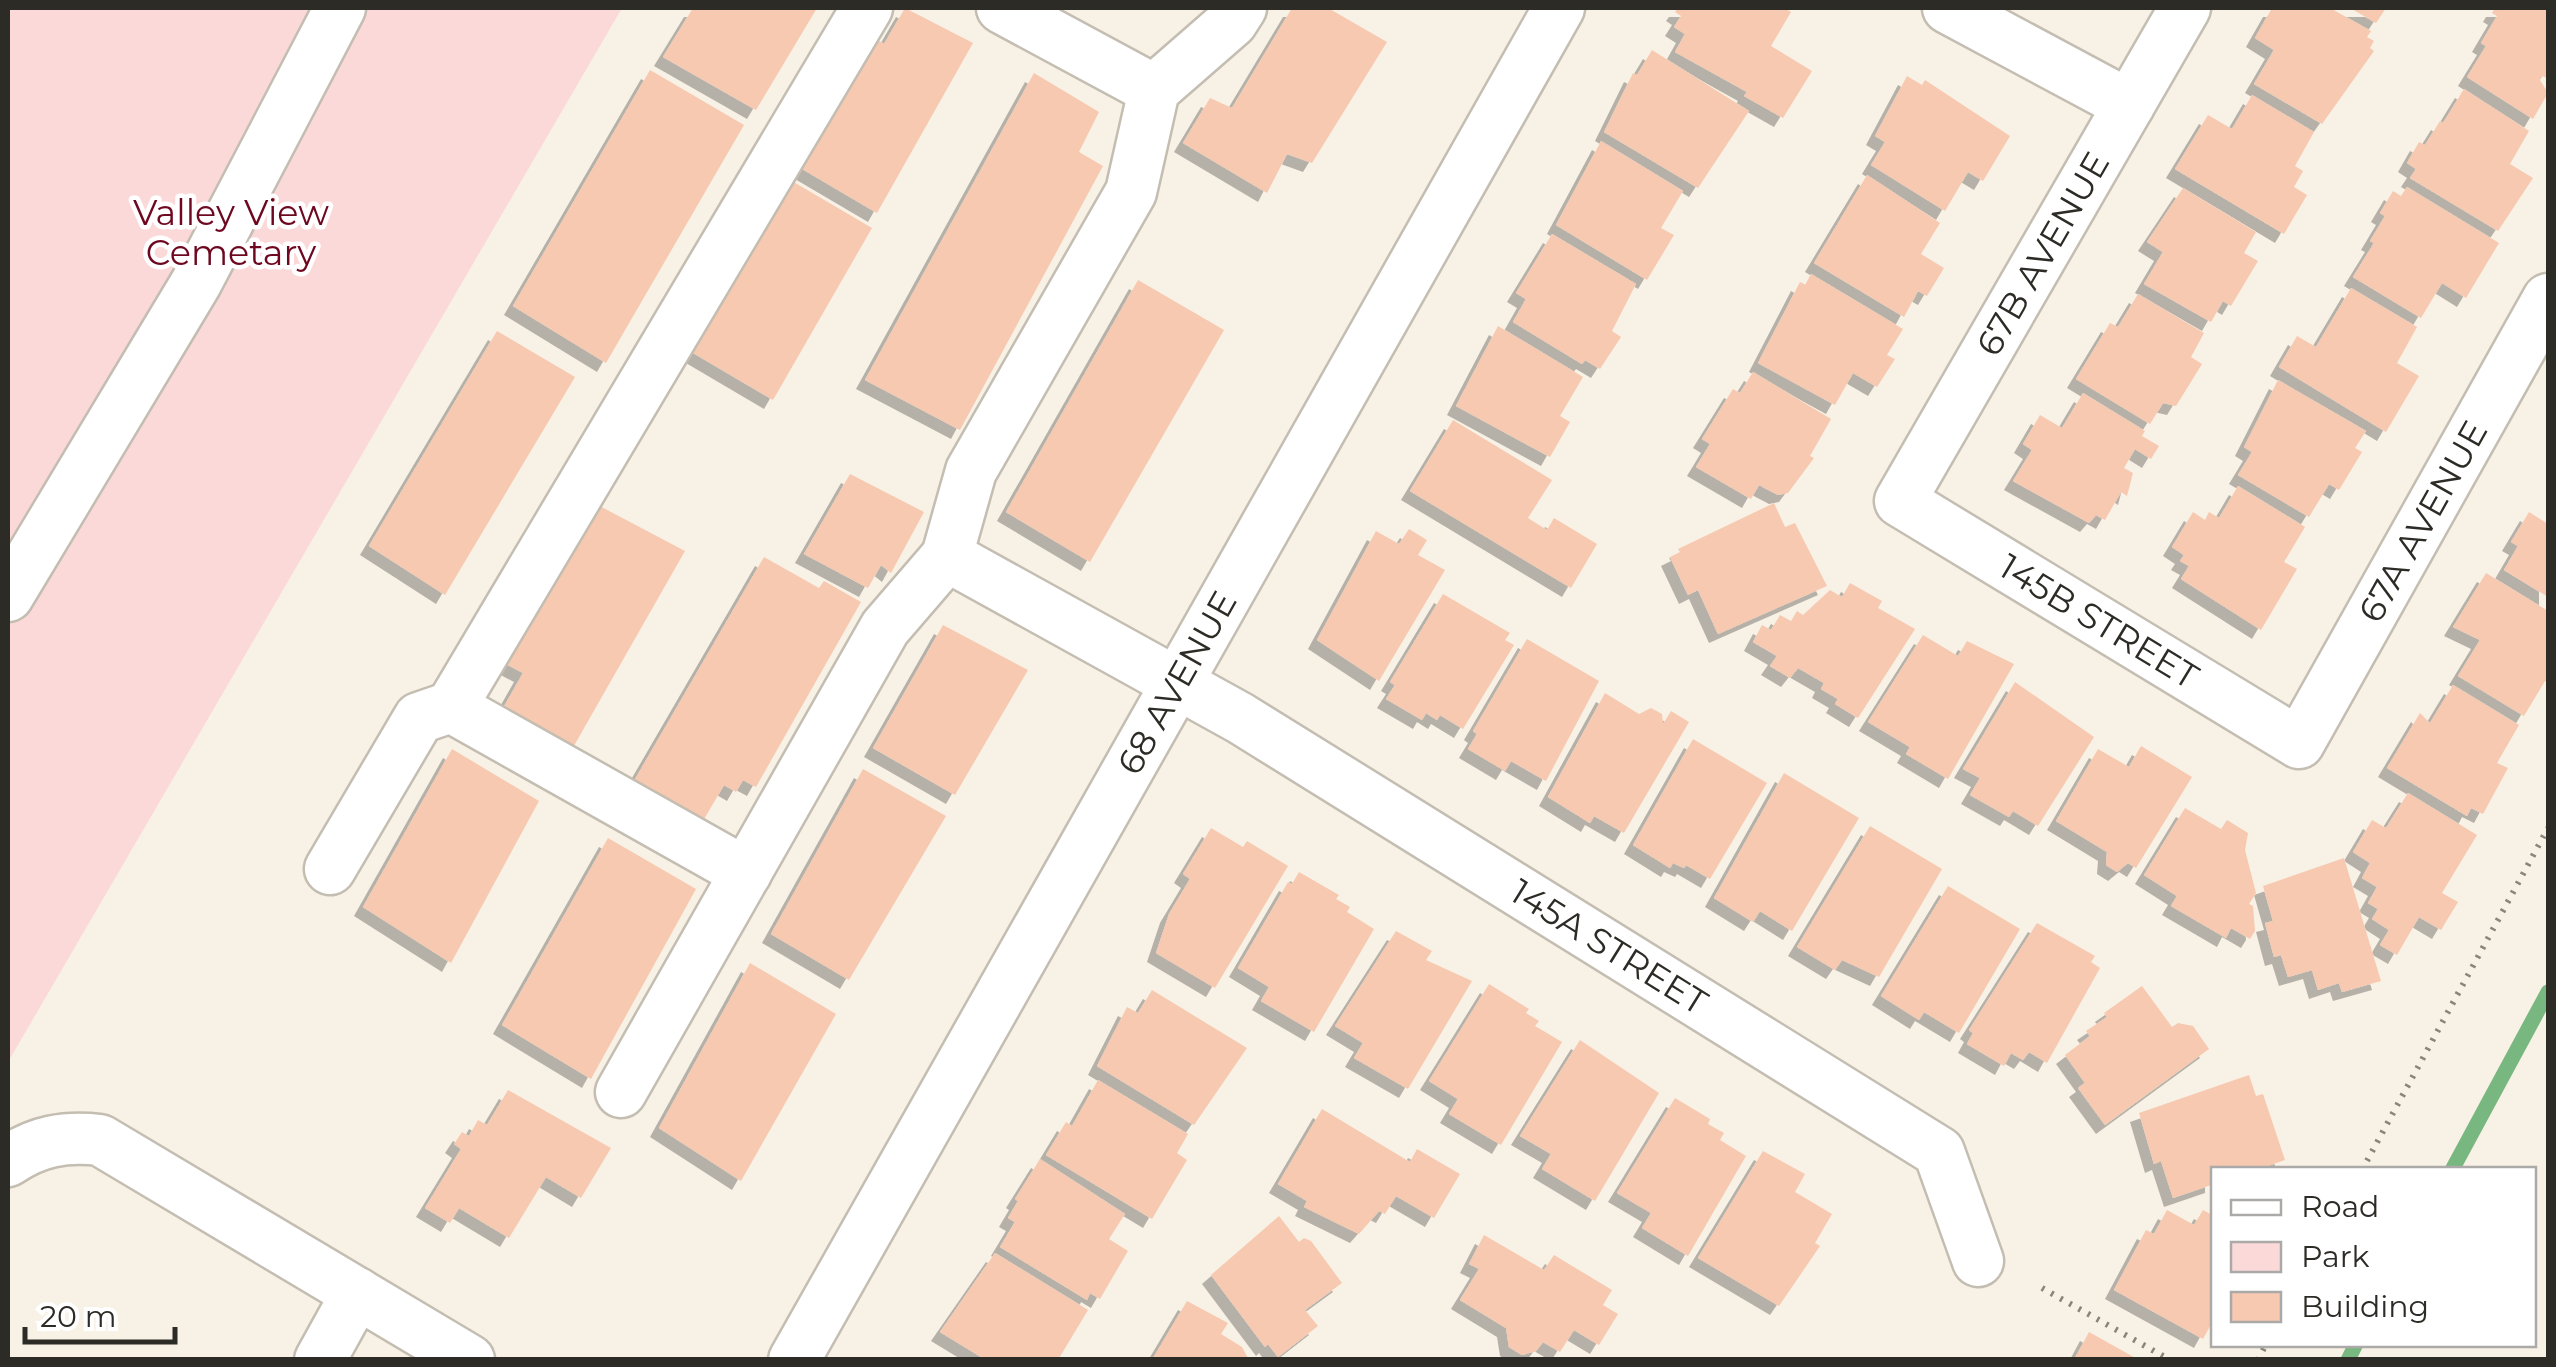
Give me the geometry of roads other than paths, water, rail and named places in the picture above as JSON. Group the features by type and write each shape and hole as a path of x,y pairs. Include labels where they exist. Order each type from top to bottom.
{"street":[{"path":"15,567 196,283 340,8"},
{"path":"330,869 419,718 452,708 866,8"},
{"path":"1002,8 1154,90"},
{"path":"621,1092 885,628 947,556 971,471 1131,192 1154,90 1232,22 1240,8"},
{"name":"68 AVENUE","path":"794,1360 1559,8"},
{"path":"1948,8 2129,105"},
{"name":"67B AVENUE","path":"1900,501 2185,8"},
{"name":"67A AVENUE","path":"2299,743 2548,299"},
{"name":"145B STREET","path":"1900,501 2299,743"},
{"name":"145A STREET","path":"947,556 1177,684 1939,1152 1978,1261"},
{"path":"452,708 746,873"},
{"path":"8,1161 29,1146 52,1140 100,1140 470,1360"},
{"path":"320,1360 357,1293"}],"waterway":[{"path":"2454,1167 2548,992"},
{"path":"2348,1360 2354,1347"}],"park label":[{"name":"Valley View Cemetary","path":"231,233"}]}
